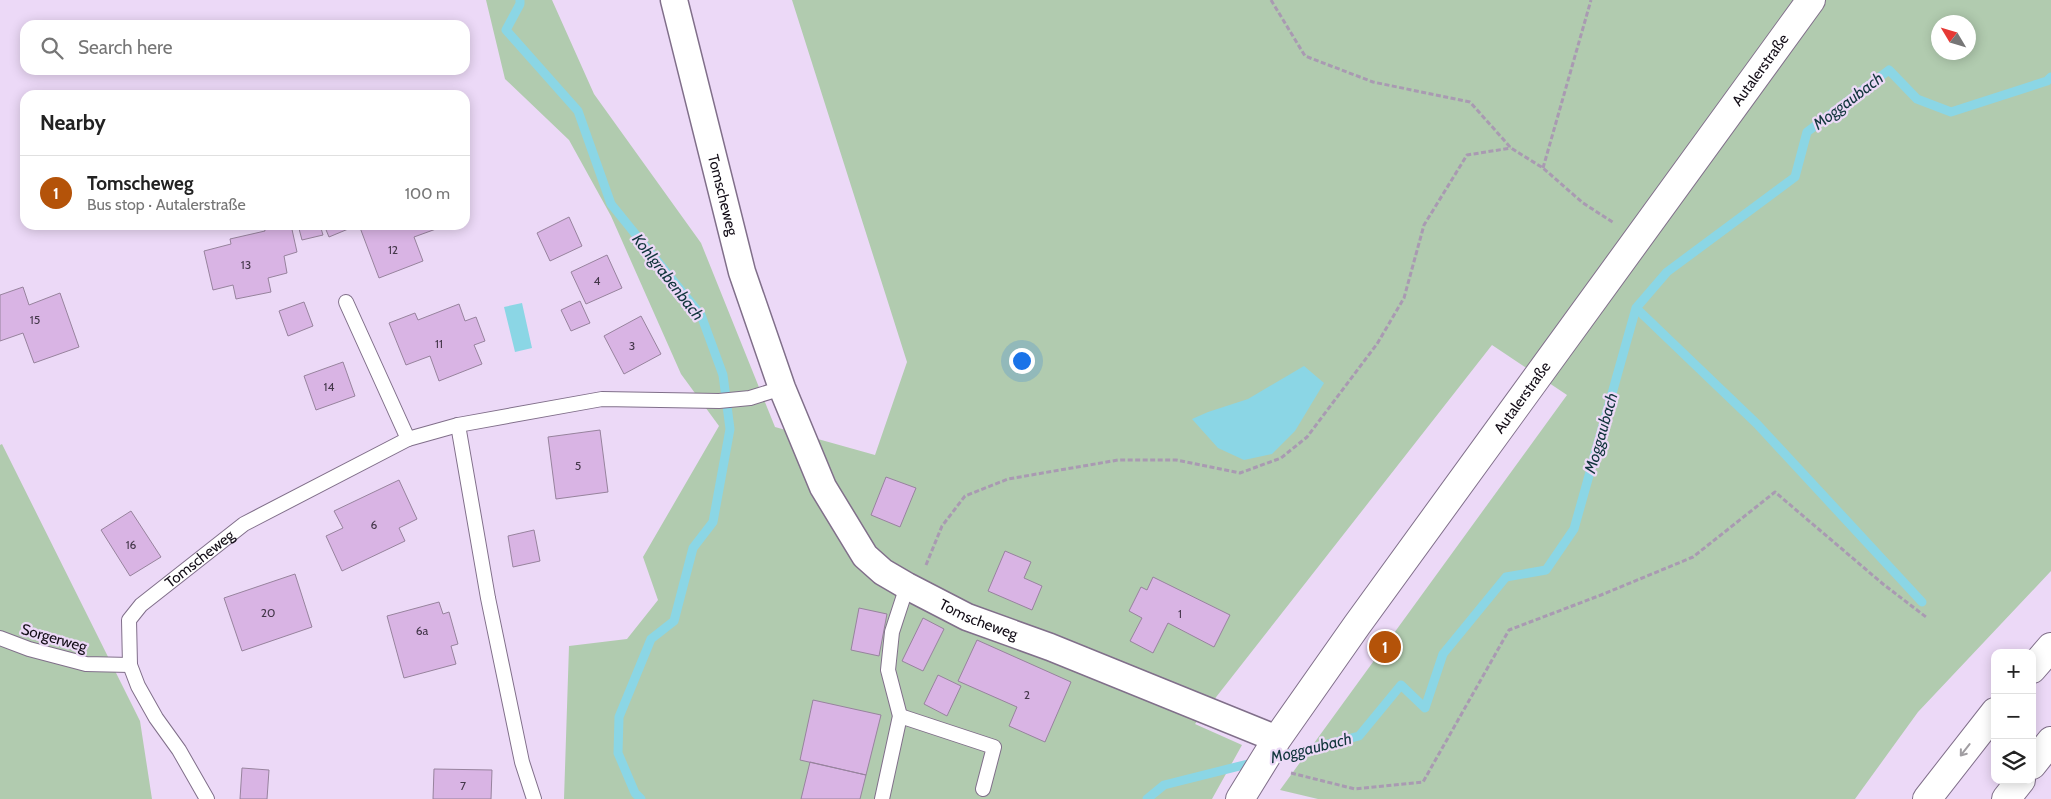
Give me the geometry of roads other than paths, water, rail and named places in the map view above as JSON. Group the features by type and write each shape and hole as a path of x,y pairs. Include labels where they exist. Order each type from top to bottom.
{"main road":[{"name":"Autalerstraße","path":"1240,799 1277,739 1462,478 1811,0"},
{"path":"2036,664 2051,647"},
{"path":"1926,799 1991,717"},
{"path":"2036,760 2051,741"},
{"path":"2006,799 2018,784"}],"street":[{"name":"Tomscheweg","path":"674,0 742,272 782,388 822,488 865,556 883,572 968,617 1050,647 1277,739"}],"lane":[{"path":"346,302 408,439"},
{"name":"Tomscheweg","path":"207,799 179,750 138,686 130,665 129,620 141,605 244,524 408,439 458,425 602,399 719,401 750,398 782,388"},
{"path":"458,425 488,598 522,762 534,799"},
{"path":"882,799 900,716 888,670 892,632 912,589"},
{"name":"Sorgerweg","path":"0,638 29,649 86,664 130,665"},
{"path":"900,716 994,747 983,789"}],"waterway":[{"name":"Kohlgrabenbach","path":"520,0 520,4 506,30 578,111 611,204 701,315 723,375 730,429 713,522 693,548 674,621 651,639 619,717 618,753 635,793 641,799"},
{"name":"Moggaubach","path":"1273,758 1359,736 1401,685 1425,708 1443,654 1506,577 1546,570 1574,529 1636,308 1667,272 1795,177 1807,132 1889,70 1917,99 1951,112 2047,81 2051,77"},
{"path":"1636,308 1757,424 1922,602"},
{"name":"Moggaubach","path":"1147,799 1164,785 1256,762"}],"place":[{"name":"Tomscheweg","path":"1385,647"}]}
